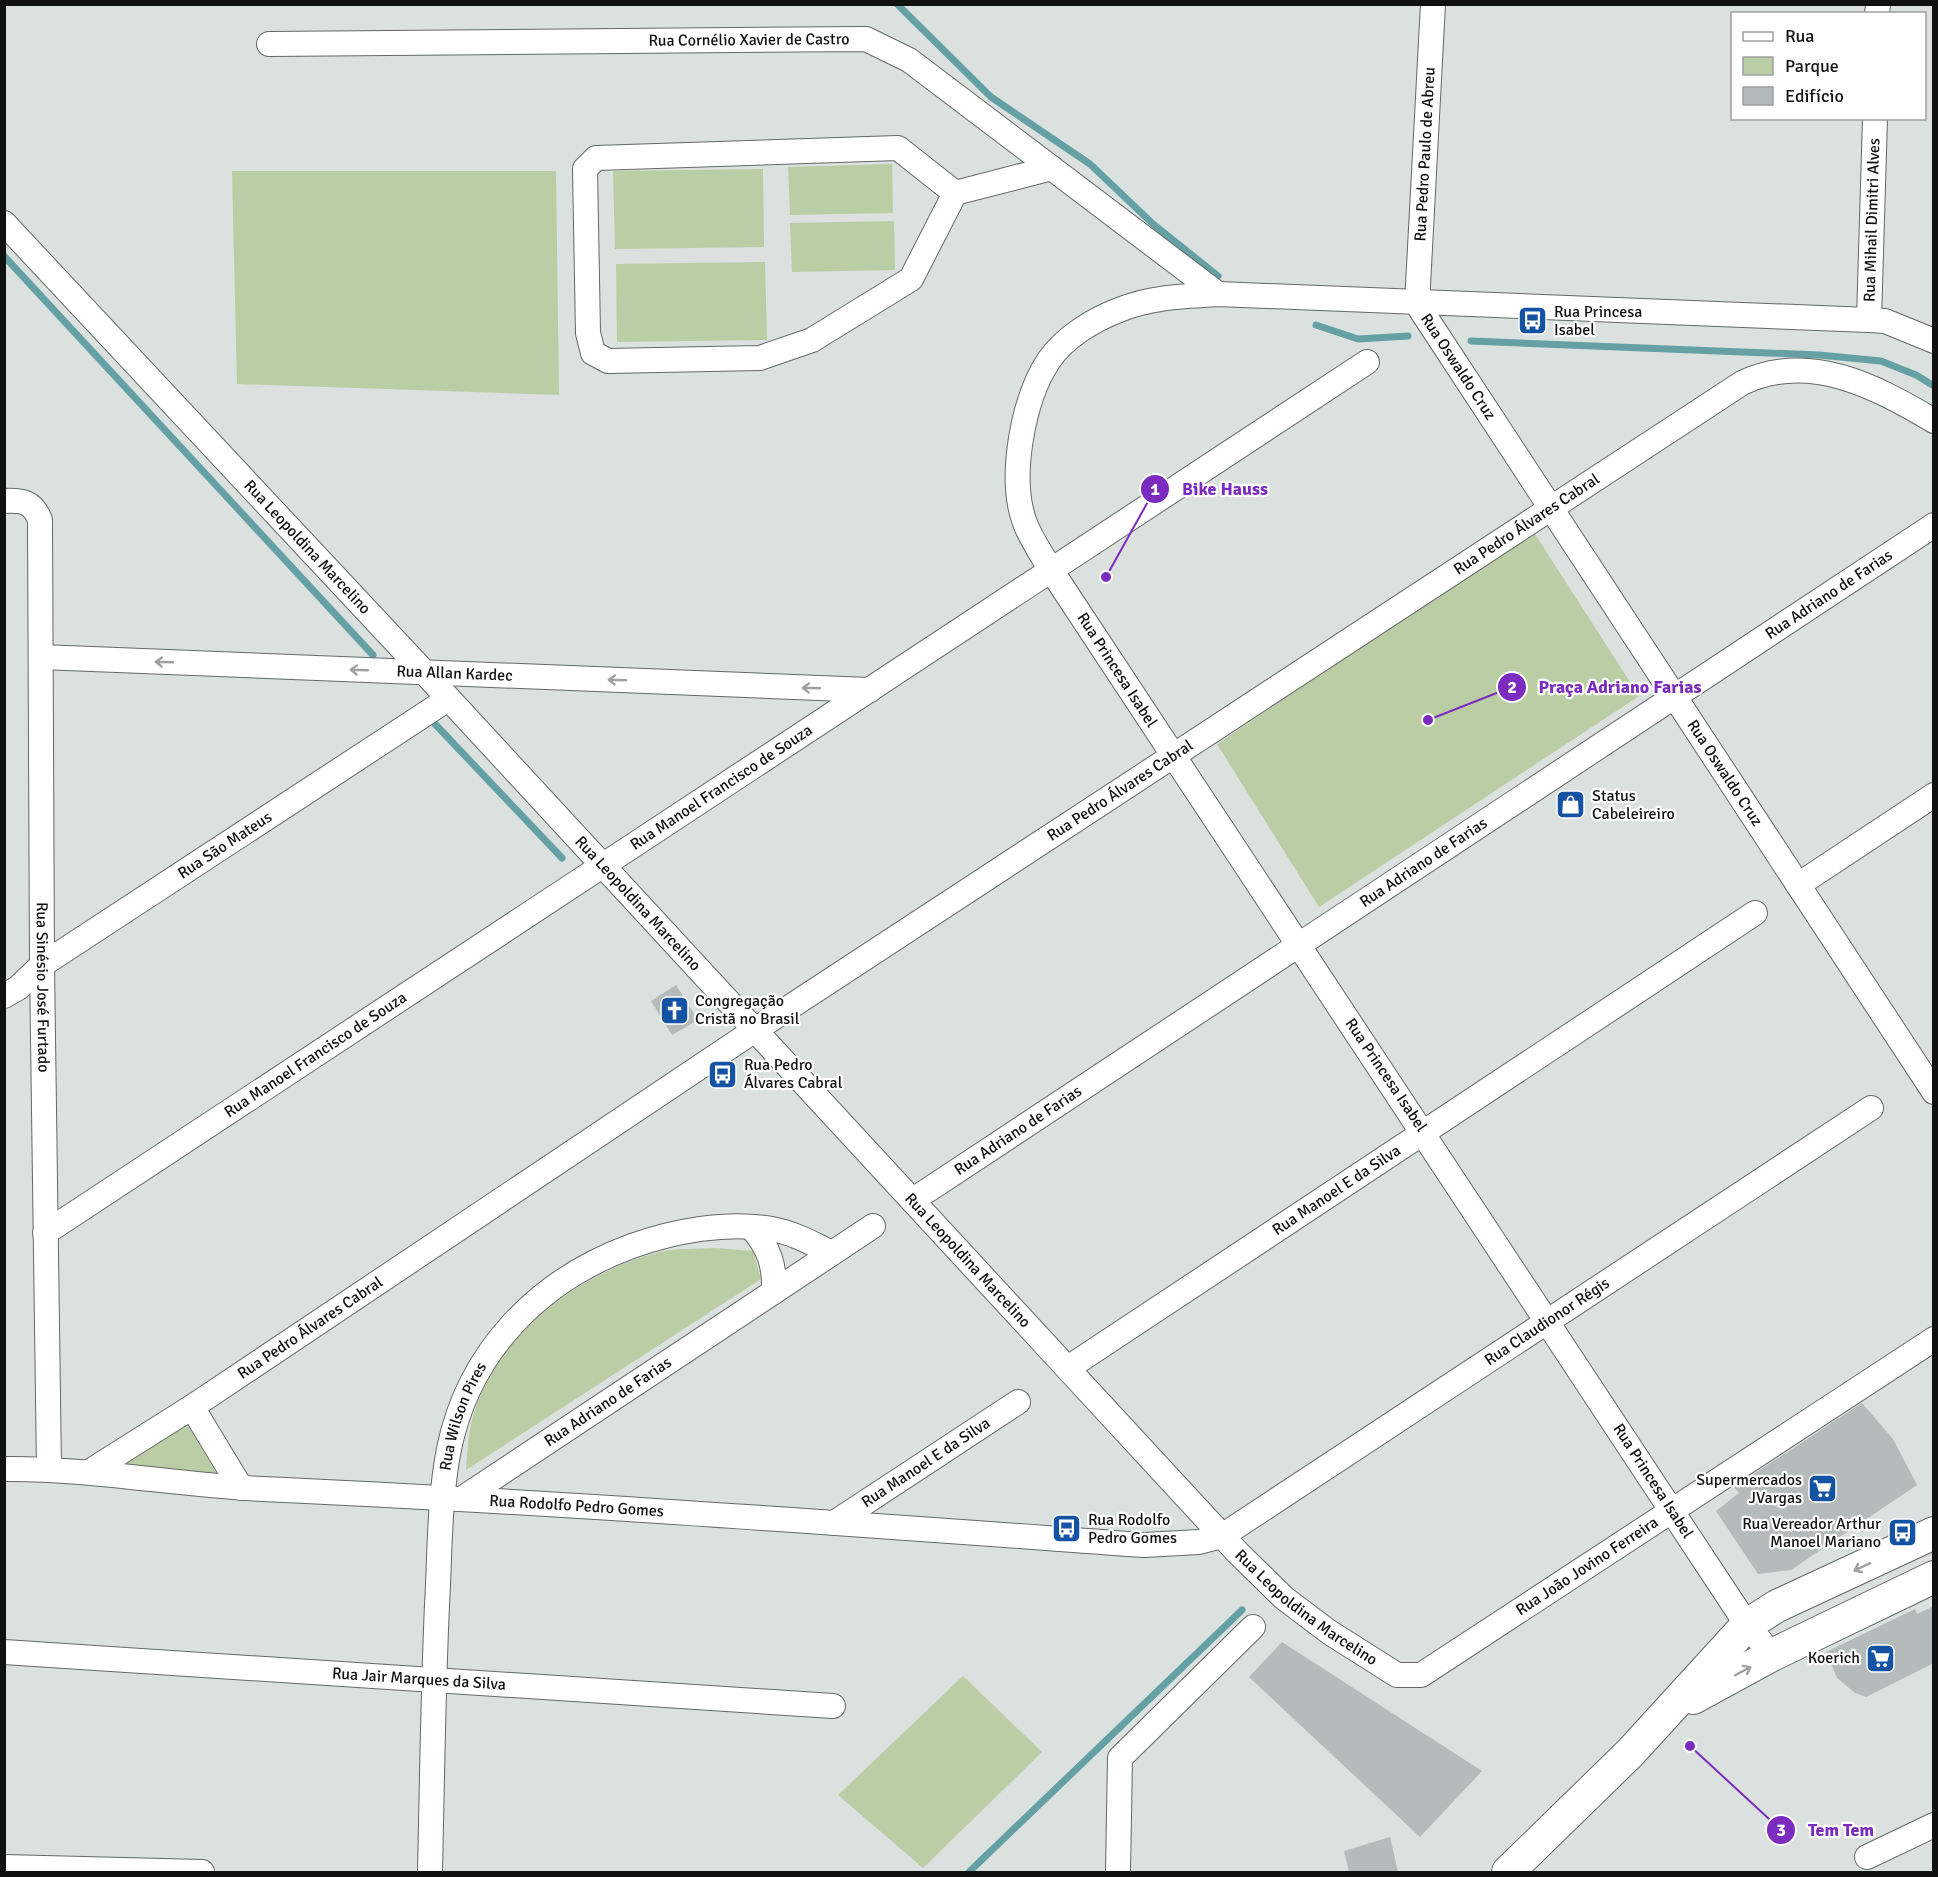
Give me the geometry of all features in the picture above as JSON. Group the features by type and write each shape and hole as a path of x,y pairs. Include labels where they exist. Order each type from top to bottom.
{"main road":[{"path":"1508,1872 1673,1708 1747,1624 1777,1606 1934,1533"},
{"path":"1673,1708 1772,1655 1934,1577"}],"street":[{"name":"Rua Pedro Paulo de Abreu","path":"1417,304 1433,4"},
{"name":"Rua Cornélio Xavier de Castro","path":"269,44 866,39 909,60 1218,294"},
{"name":"Rua Mihail Dimitri Alves","path":"1875,120 1877,321"},
{"path":"955,193 898,148 596,158 585,169 588,333 593,353 608,361 760,358 812,340 911,279 955,193 1052,168"},
{"name":"Rua Leopoldina Marcelino","path":"4,223 425,673 1222,1536 1284,1598 1329,1632 1396,1676 1422,1675"},
{"name":"Rua Princesa Isabel","path":"1772,1655 1747,1624 1425,1132 1298,945 1052,570 1024,522 1019,483 1022,431 1039,378 1050,359 1079,331 1120,309 1161,298 1218,294 1417,304 1934,322"},
{"name":"Rua Oswaldo Cruz","path":"1417,304 1798,885 1930,1077"},
{"path":"1877,321 1934,340"},
{"name":"Rua Manoel Francisco de Souza","path":"45,1233 1367,363"},
{"name":"Rua Pedro Álvares Cabral","path":"89,1472 192,1407 754,1030 1742,383 1773,371 1809,371 1861,383 1887,394 1934,421"},
{"name":"Rua Sinésio José Furtado","path":"4,501 25,501 32,506 40,520 42,965 49,1469"},
{"name":"Rua Adriano de Farias","path":"913,1200 1934,525"},
{"name":"Rua Allan Kardec","path":"41,657 870,690"},
{"name":"Rua São Mateus","path":"4,996 18,988 42,965 448,699"},
{"path":"1798,885 1934,795"},
{"name":"Rua Manoel E da Silva","path":"1068,1368 1755,913"},
{"name":"Rua Claudionor Régis","path":"1222,1536 1871,1108"},
{"name":"Rua Adriano de Farias","path":"453,1497 873,1226"},
{"path":"752,1228 770,1252 774,1292"},
{"name":"Rua Wilson Pires","path":"430,1872 434,1680 453,1497 448,1450 467,1389 494,1345 535,1301 583,1268 610,1254 647,1241 681,1232 752,1228 790,1234 832,1253"},
{"name":"Rua João Jovino Ferreira","path":"1422,1675 1674,1512 1934,1339"},
{"name":"Rua Manoel E da Silva","path":"834,1523 1018,1402"},
{"path":"192,1407 241,1488"},
{"name":"Rua Rodolfo Pedro Gomes","path":"4,1469 89,1472 241,1488 453,1497 1144,1545 1198,1542 1222,1536"},
{"path":"1118,1872 1120,1758 1253,1627"},
{"name":"Rua Jair Marques da Silva","path":"4,1652 833,1706"},
{"path":"1867,1857 1934,1825"},
{"path":"4,1867 29,1871 202,1872"}],"green space":[{"path":"892,164 893,213 790,215 788,167"},
{"path":"763,169 764,247 615,249 613,171"},
{"path":"232,171 556,171 559,395 237,384"},
{"path":"894,221 895,270 792,272 790,223"},
{"path":"765,262 767,340 617,342 616,264"},
{"path":"1533,531 1639,696 1319,907 1217,744"},
{"path":"715,1248 753,1251 761,1279 466,1470 471,1424 481,1393 497,1364 542,1314 569,1293 629,1262 660,1252"},
{"path":"185,1421 220,1479 120,1475 120,1461"},
{"path":"963,1676 1042,1752 923,1868 838,1795"}],"building":[{"name":"Congregação Cristã no Brasil","path":"676,985 698,1020 672,1035 651,1001"},
{"name":"Supermercados JVargas","path":"1862,1403 1893,1439 1917,1485 1791,1570 1758,1574 1716,1511 1739,1493 1734,1487"},
{"name":"Koerich","path":"1934,1606 1934,1663 1866,1697 1855,1693 1837,1678 1826,1652 1915,1609 1917,1614"},
{"path":"1282,1642 1482,1771 1420,1837 1249,1677"},
{"path":"1390,1837 1398,1872 1349,1872 1344,1851"}],"waterway":[{"path":"897,4 991,97 1090,164 1153,224 1218,276"},
{"path":"4,256 373,655"},
{"path":"1316,325 1358,339 1408,336"},
{"path":"1471,341 1819,355 1881,361 1916,375 1934,386"},
{"path":"435,724 562,858"},
{"path":"969,1872 1242,1610"}],"place":[{"name":"Rua Princesa Isabel","path":"1533,321"},
{"name":"Bike Hauss","path":"1106,577"},
{"name":"Praça Adriano Farias","path":"1428,720"},
{"name":"Status Cabeleireiro","path":"1571,805"},
{"name":"Congregação Cristã no Brasil","path":"674,1010"},
{"name":"Rua Pedro Álvares Cabral","path":"723,1074"},
{"name":"Supermercados JVargas","path":"1823,1489"},
{"name":"Rua Rodolfo Pedro Gomes","path":"1067,1529"},
{"name":"Rua Vereador Arthur Manoel Mariano","path":"1902,1533"},
{"name":"Koerich","path":"1881,1658"},
{"name":"Tem Tem","path":"1690,1746"}]}
